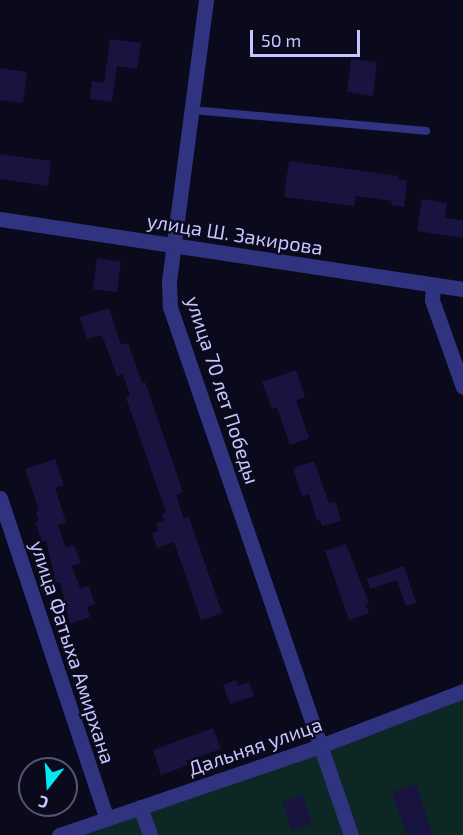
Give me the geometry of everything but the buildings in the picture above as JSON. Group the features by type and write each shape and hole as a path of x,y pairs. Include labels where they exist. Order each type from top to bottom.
{"street":[{"name":"улица 70 лет Победы","path":"207,0 169,282 170,307 351,835"},
{"name":"улица Ш. Закирова","path":"0,219 463,289"},
{"path":"433,286 432,300 463,387"},
{"name":"улица Фатыха Амирхана","path":"0,498 106,819"},
{"name":"Дальняя улица","path":"59,835 320,746 463,691"},
{"path":"140,807 150,835"}],"lane":[{"path":"192,110 426,131"}],"green space":[{"path":"463,692 463,835 84,835 173,804"}]}
